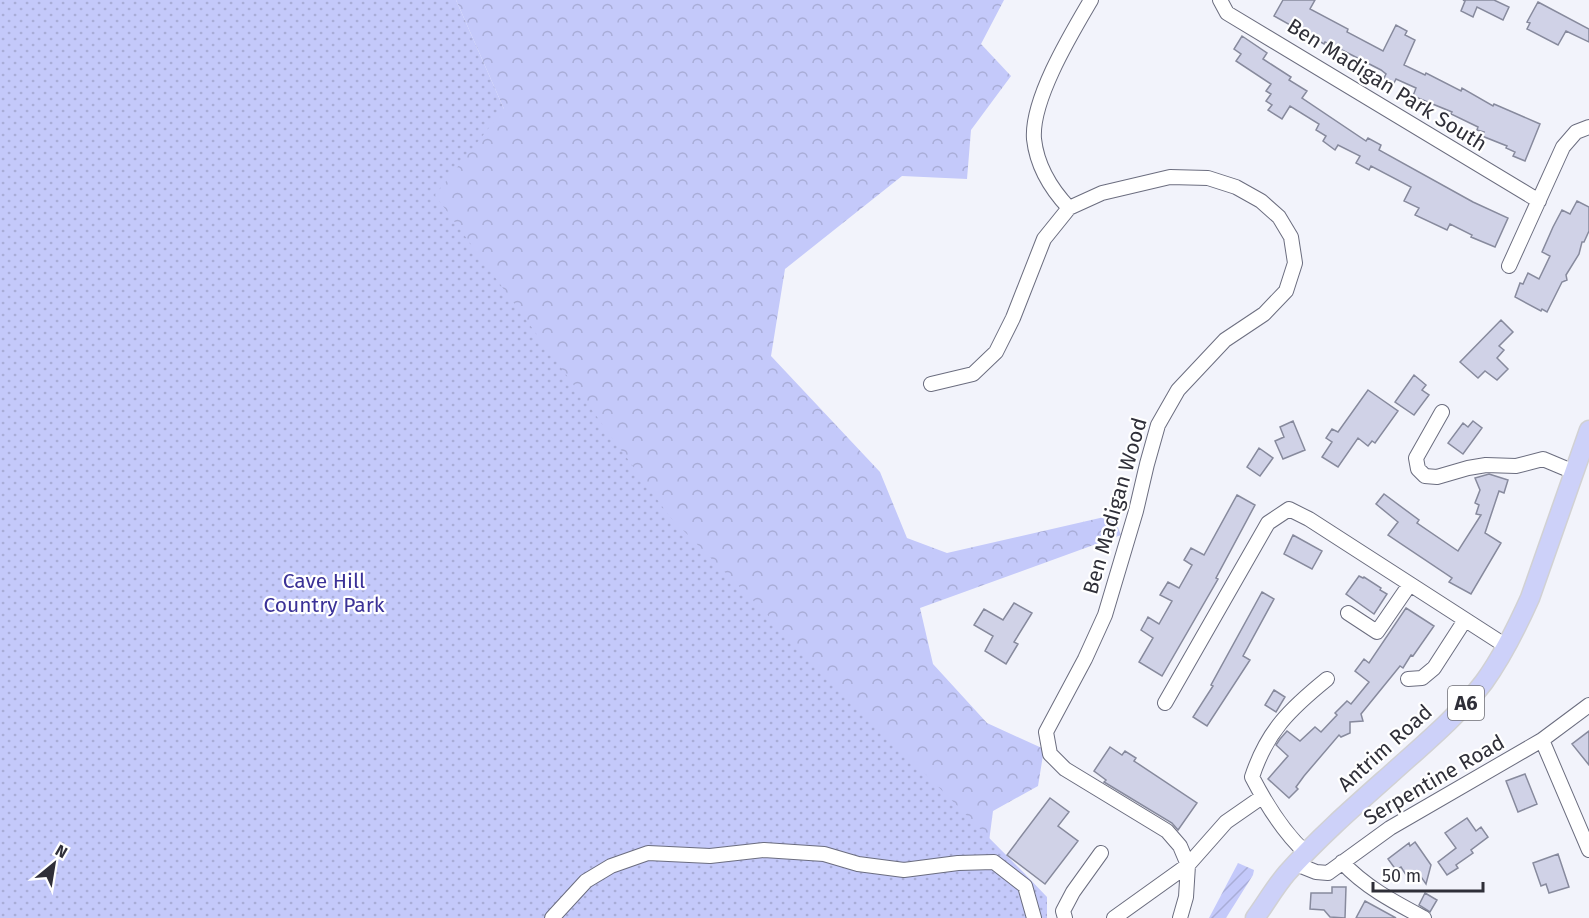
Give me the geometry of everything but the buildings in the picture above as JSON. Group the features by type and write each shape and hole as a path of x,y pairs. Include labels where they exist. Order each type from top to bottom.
{"main road":[{"name":"Antrim Road","path":"1255,918 1285,875 1459,711 1484,681 1506,646 1530,598 1589,430"}],"street":[{"path":"1069,208 1052,189 1040,164 1034,140 1036,119 1045,88 1091,0"},
{"name":"Ben Madigan Park South","path":"1220,0 1227,14 1539,201"},
{"path":"1509,266 1563,147 1576,132 1589,127"},
{"name":"Ben Madigan Wood","path":"931,384 973,374 996,352 1044,239 1069,208 1102,193 1170,177 1208,178 1236,187 1261,201 1279,217 1291,237 1295,263 1286,291 1264,314 1225,340 1178,390 1158,425 1146,464 1136,511 1105,615 1085,659 1046,732 1050,754 1065,769 1167,831 1180,846 1188,865"},
{"path":"1442,411 1416,458 1418,469 1425,476 1437,477 1486,465 1516,466 1543,459 1574,472"},
{"path":"1165,703 1268,523 1289,509 1309,519 1506,646"},
{"path":"1348,613 1377,632 1410,584"},
{"path":"1408,679 1422,678 1434,668 1465,620"},
{"path":"1301,859 1296,845 1262,797 1252,777 1258,757 1270,735 1296,704 1327,679"},
{"name":"Serpentine Road","path":"1301,859 1316,872 1328,873 1370,841 1542,740 1589,705"},
{"path":"1542,740 1589,850"},
{"path":"1114,918 1188,865 1226,822 1262,797"},
{"path":"552,918 586,881 610,866 648,853 710,856 764,850 824,854 858,864 904,870 958,862 994,862 1025,886 1034,918"},
{"path":"1065,918 1063,910 1101,853"},
{"path":"1342,862 1355,876 1377,892 1424,918"},
{"path":"1180,918 1186,897 1188,865"}],"green space":[{"name":"Cave Hill Country Park","path":"0,0 504,109 456,0 1004,0 981,44 1011,76 971,130 967,179 902,176 785,269 771,356 880,472 907,538 947,553 1113,515 1121,535 920,608 933,664 987,723 1044,749 1038,786 993,811 983,887 0,918"},
{"name":"Cave Hill Country Park","path":"0,0 456,0 504,109 435,195 670,517 1047,897 1047,918 0,918"},
{"path":"1238,863 1254,870 1253,875 1226,918 1209,918"}]}
